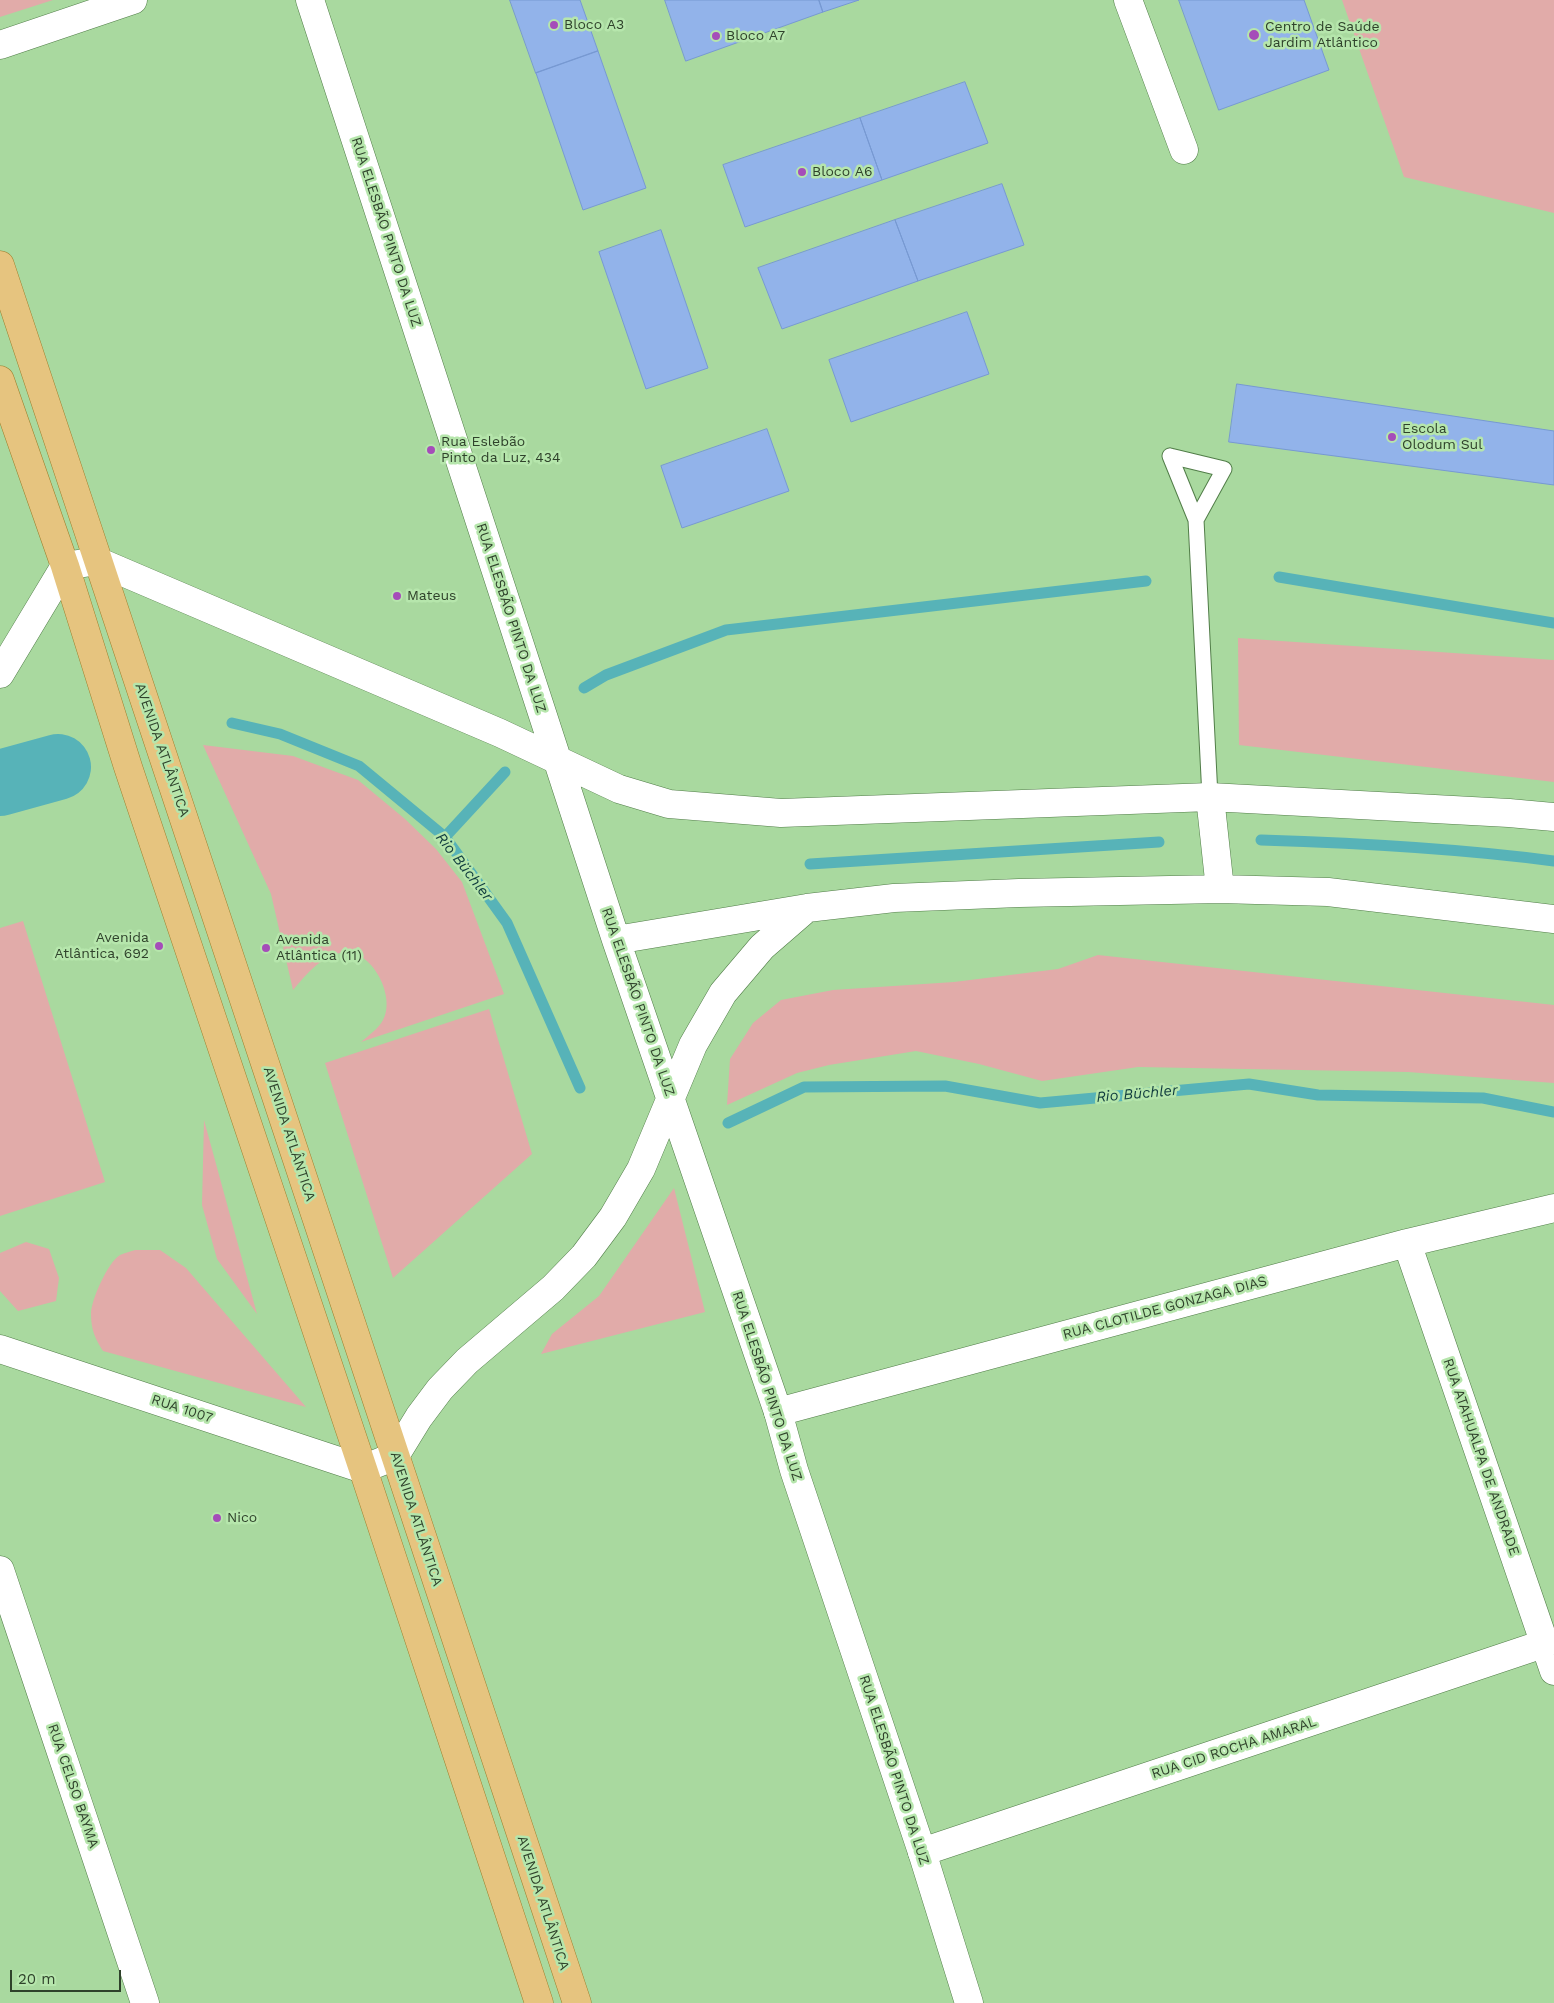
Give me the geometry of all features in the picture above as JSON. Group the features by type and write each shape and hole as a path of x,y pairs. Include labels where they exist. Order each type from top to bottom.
{"main road":[{"name":"AVENIDA ATLÂNTICA","path":"0,265 97,561 166,760 577,2003"},
{"path":"0,380 65,566 128,767 539,2003"},
{"path":"513,1929 548,1918"}],"street":[{"path":"0,44 132,0"},
{"name":"RUA ELESBÃO PINTO DA LUZ","path":"310,0 616,940 778,1412 794,1470 922,1852 969,2003"},
{"path":"1128,0 1184,150"},
{"path":"0,674 65,566 97,561 557,758 618,789 670,804 781,813 1210,797 1554,817"},
{"path":"1210,797 1220,889"},
{"path":"616,940 807,908 894,898 1018,892 1220,889 1328,892 1554,919"},
{"path":"363,1469 395,1456 419,1417 440,1389 467,1361 553,1288 584,1256 613,1217 641,1169 693,1045 723,993 762,947 807,908"},
{"name":"RUA CLOTILDE GONZAGA DIAS","path":"778,1412 1406,1243 1554,1208"},
{"name":"RUA ATAHUALPA DE ANDRADE","path":"1406,1243 1546,1643 1554,1671"},
{"name":"RUA 1007","path":"0,1348 363,1469"},
{"name":"RUA CELSO BAYMA","path":"0,1570 145,2003"},
{"name":"RUA CID ROCHA AMARAL","path":"922,1852 1546,1643"}],"lane":[{"path":"1196,520 1224,469 1170,456 1196,520 1210,797"}],"shaded area":[{"path":"0,0 53,0 0,17"},
{"path":"1342,0 1554,0 1554,213 1404,177"},
{"path":"1238,638 1554,660 1554,782 1239,745"},
{"path":"203,745 293,756 358,780 405,819 436,849 462,882 504,994 361,1042 383,1020 386,1010 386,998 378,974 361,957 351,953 332,955 319,963 293,990 271,894"},
{"path":"23,921 105,1182 0,1216 0,928"},
{"path":"1098,955 1554,1005 1554,1083 1408,1072 1138,1067 1042,1081 979,1064 916,1051 829,1065 797,1073 727,1105 730,1059 753,1023 781,1000 833,990 954,982 1058,969"},
{"path":"489,1009 532,1154 393,1278 325,1063"},
{"path":"204,1120 257,1314 217,1259 202,1205"},
{"path":"674,1188 705,1312 541,1354 552,1334 599,1296"},
{"path":"26,1242 49,1249 59,1278 56,1301 18,1311 0,1291 0,1253"},
{"path":"135,1250 160,1250 186,1268 306,1407 103,1351 96,1338 92,1324 91,1314 94,1300 110,1265 120,1255"}],"building":[{"name":"Bloco A3","path":"510,0 580,0 598,51 536,73"},
{"name":"Bloco A7","path":"665,0 819,0 823,12 686,61"},
{"path":"819,0 859,0 823,12"},
{"name":"Centro de Saúde Jardim Atlântico","path":"1179,0 1304,0 1329,70 1219,110"},
{"path":"598,51 646,188 583,210 536,73"},
{"path":"965,82 988,143 882,180 860,118"},
{"name":"Bloco A6","path":"860,118 882,180 745,227 723,165"},
{"path":"1002,184 1024,245 918,281 895,220"},
{"path":"895,220 918,281 782,329 758,268"},
{"path":"661,230 708,368 646,389 599,252"},
{"path":"967,312 989,374 851,422 829,360"},
{"name":"Escola Olodum Sul","path":"1237,384 1554,431 1554,485 1229,442"},
{"path":"767,429 789,491 682,528 661,466"}],"waterway":[{"path":"1279,577 1554,623"},
{"path":"584,688 606,675 726,630 1146,581"},
{"name":"Rio Büchler","path":"232,723 280,734 359,766 445,837 507,923 580,1088"},
{"name":"Rio Büchler","path":"0,783 58,767"},
{"path":"445,837 505,772"},
{"path":"1261,840 1408,847 1554,861"},
{"path":"810,864 1159,842"},
{"name":"Rio Büchler","path":"728,1123 804,1087 945,1086 1040,1103 1249,1084 1318,1095 1483,1098 1554,1112"}],"place":[{"name":"Bloco A3","path":"554,25"},
{"name":"Centro de Saúde Jardim Atlântico","path":"1254,35"},
{"name":"Bloco A7","path":"716,36"},
{"name":"Bloco A6","path":"802,172"},
{"name":"Escola Olodum Sul","path":"1392,437"},
{"name":"Rua Eslebão Pinto da Luz, 434","path":"431,450"},
{"name":"Mateus","path":"397,596"},
{"name":"Avenida Atlântica, 692","path":"159,946"},
{"name":"Avenida Atlântica (11)","path":"266,948"},
{"name":"Nico","path":"217,1518"}]}
